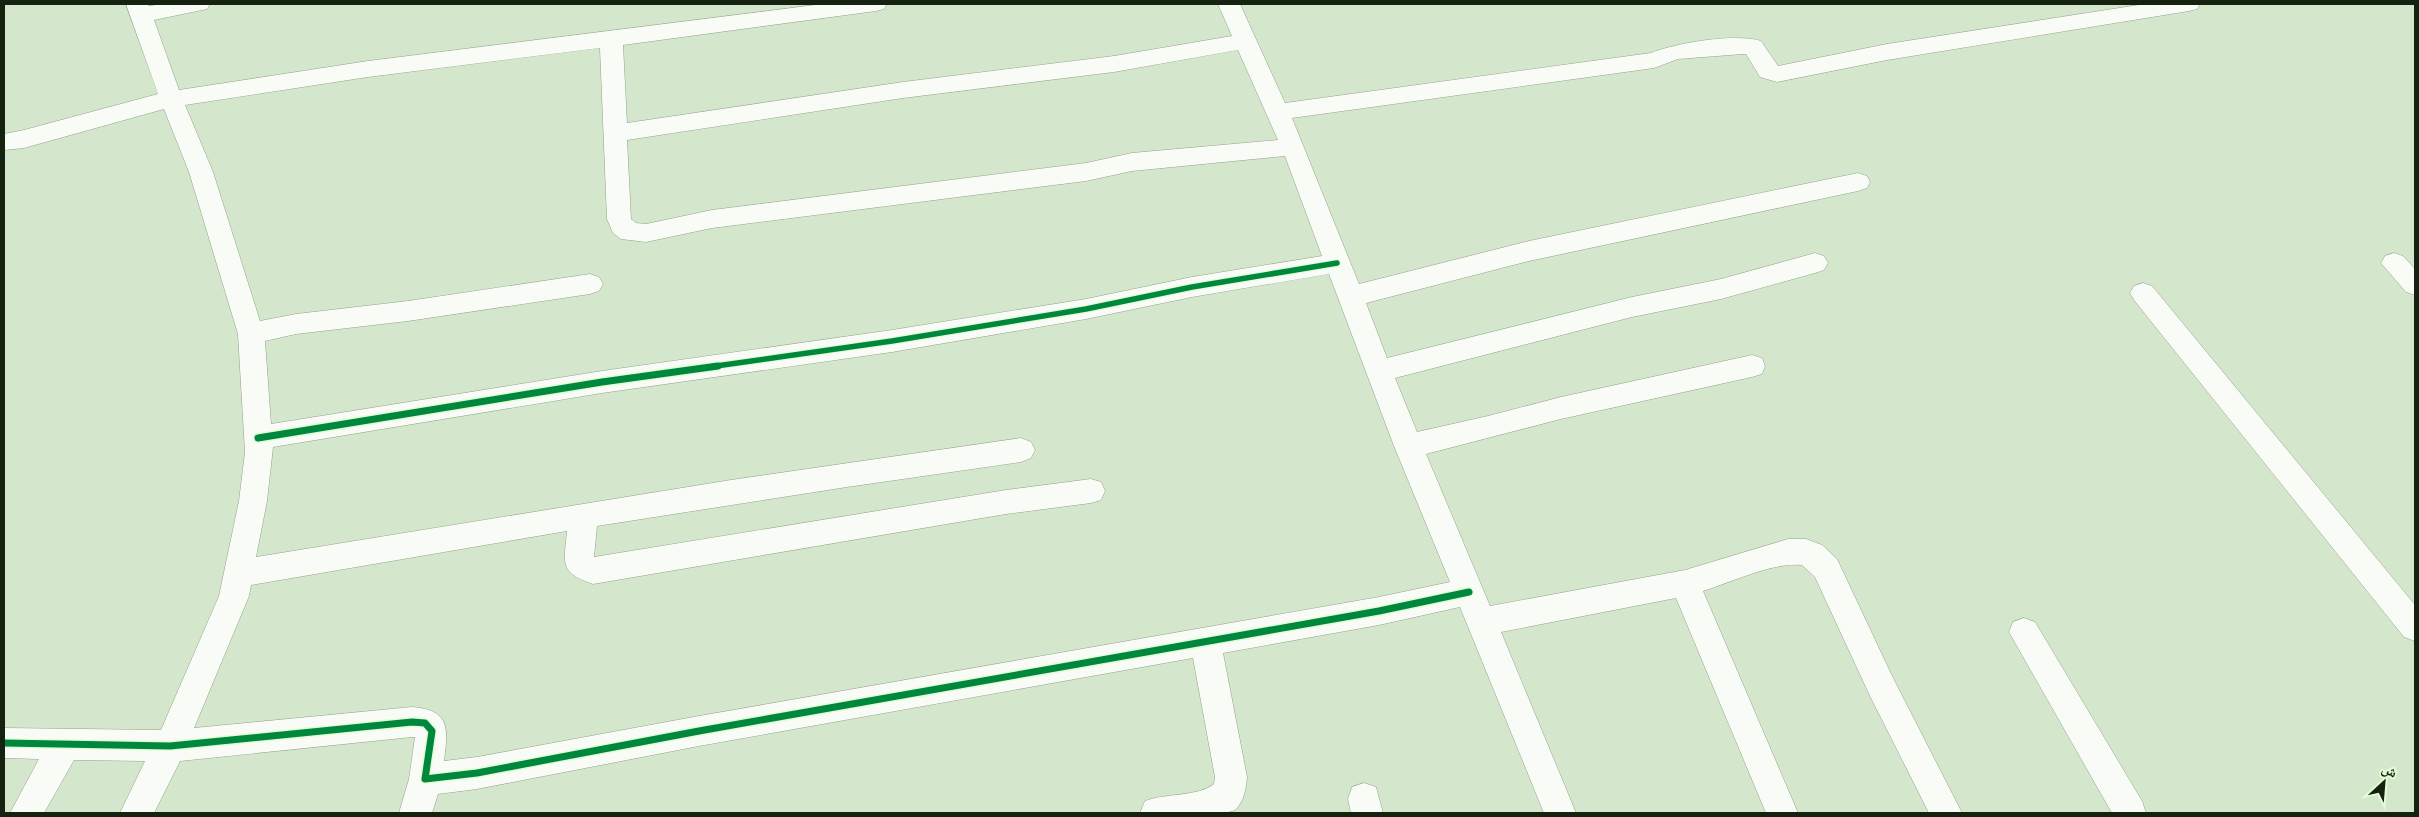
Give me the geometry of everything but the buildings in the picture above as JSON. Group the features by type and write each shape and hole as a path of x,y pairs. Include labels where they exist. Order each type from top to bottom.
{"street":[{"path":"137,813 170,746 234,596 253,501 259,452 251,334 201,172 171,99 139,10 199,4"},
{"path":"4,142 24,139 171,99 368,69 611,40 876,4"},
{"path":"1229,4 1294,146 1349,297 1408,446 1560,813"},
{"path":"1278,112 1654,60 1675,52 1743,46 1753,46 1768,71 1778,74 1896,50 2189,4"},
{"path":"611,40 619,219 622,226 630,232 646,233 712,219 1086,172 1132,162 1294,146"},
{"path":"615,133 903,90 1114,64 1246,41"},
{"path":"1349,297 1529,251 1858,182"},
{"path":"258,438 602,382 892,341 1086,309 1192,287 1337,262"},
{"path":"1379,371 1632,307 1721,289 1815,263"},
{"path":"2394,263 2415,285"},
{"path":"251,334 296,324 408,311 590,284"},
{"path":"2142,293 2415,628"},
{"path":"1408,446 1488,428 1560,408 1752,366"},
{"path":"239,574 335,556 583,516 911,464 1021,450"},
{"path":"583,516 579,561 582,566 593,571 1006,502 1091,491"},
{"path":"1481,622 1685,584 1794,550 1816,556 1826,568 1881,686 1946,813"},
{"path":"1685,584 1782,813"},
{"path":"425,779 477,773 709,729 1379,612 1469,592"},
{"path":"2024,632 2130,813"},
{"path":"1157,813 1209,804 1222,800 1228,793 1231,777 1206,642"},
{"path":"4,743 170,746 412,722 425,723 432,731 425,779 416,813"},
{"path":"26,813 65,745"}],"cycle path":[{"path":"258,438 602,382 892,341 1086,309 1192,287 1337,263"},
{"path":"4,743 170,746 412,722 425,723 432,731 425,779 477,773 699,731 1379,611 1469,592"}]}
